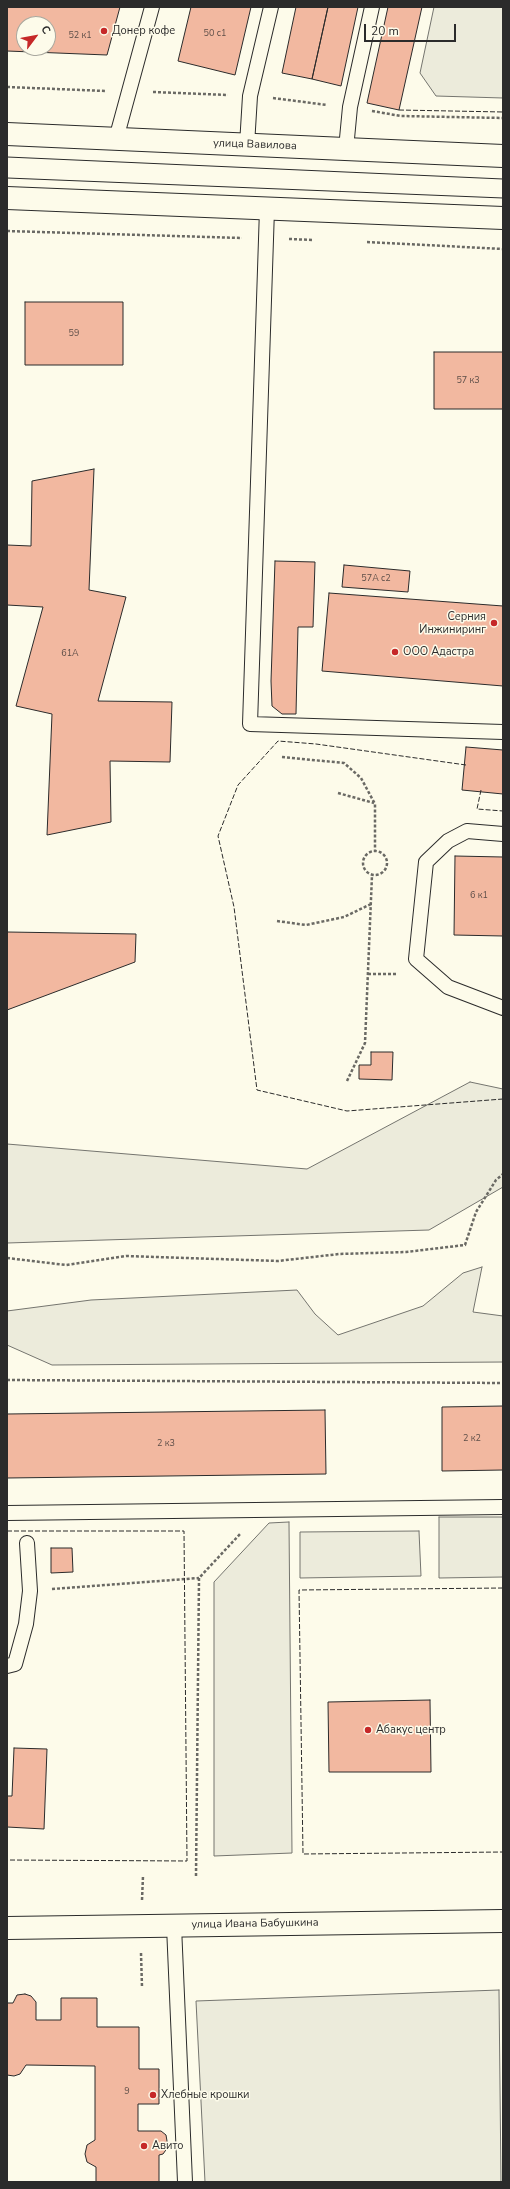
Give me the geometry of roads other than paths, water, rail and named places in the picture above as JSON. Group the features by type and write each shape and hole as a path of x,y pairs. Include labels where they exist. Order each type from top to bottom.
{"main road":[{"name":"улица Вавилова","path":"7,134 503,156"},
{"path":"7,198 503,218"},
{"name":"улица Ивана Бабушкина","path":"7,1928 503,1921"}],"lane":[{"path":"116,139 152,7"},
{"path":"247,145 250,96 271,7"},
{"path":"346,149 350,107 372,7"},
{"path":"267,209 250,724 503,732"},
{"path":"503,834 467,831 448,841 426,862 416,959 448,987 503,1008"},
{"path":"7,1513 503,1507"},
{"path":"7,1666 15,1664 26,1624 30,1591 27,1544"},
{"path":"174,1926 185,2182"}],"tram line":[{"path":"7,157 503,179"},
{"path":"7,178 503,198"}],"place":[{"name":"Донер кофе","path":"104,31"},
{"name":"Серния Инжиниринг","path":"494,623"},
{"name":"ООО Адастра","path":"395,652"},
{"name":"Абакус центр","path":"368,1730"},
{"name":"Хлебные крошки","path":"153,2095"},
{"name":"Авито","path":"144,2146"}]}
